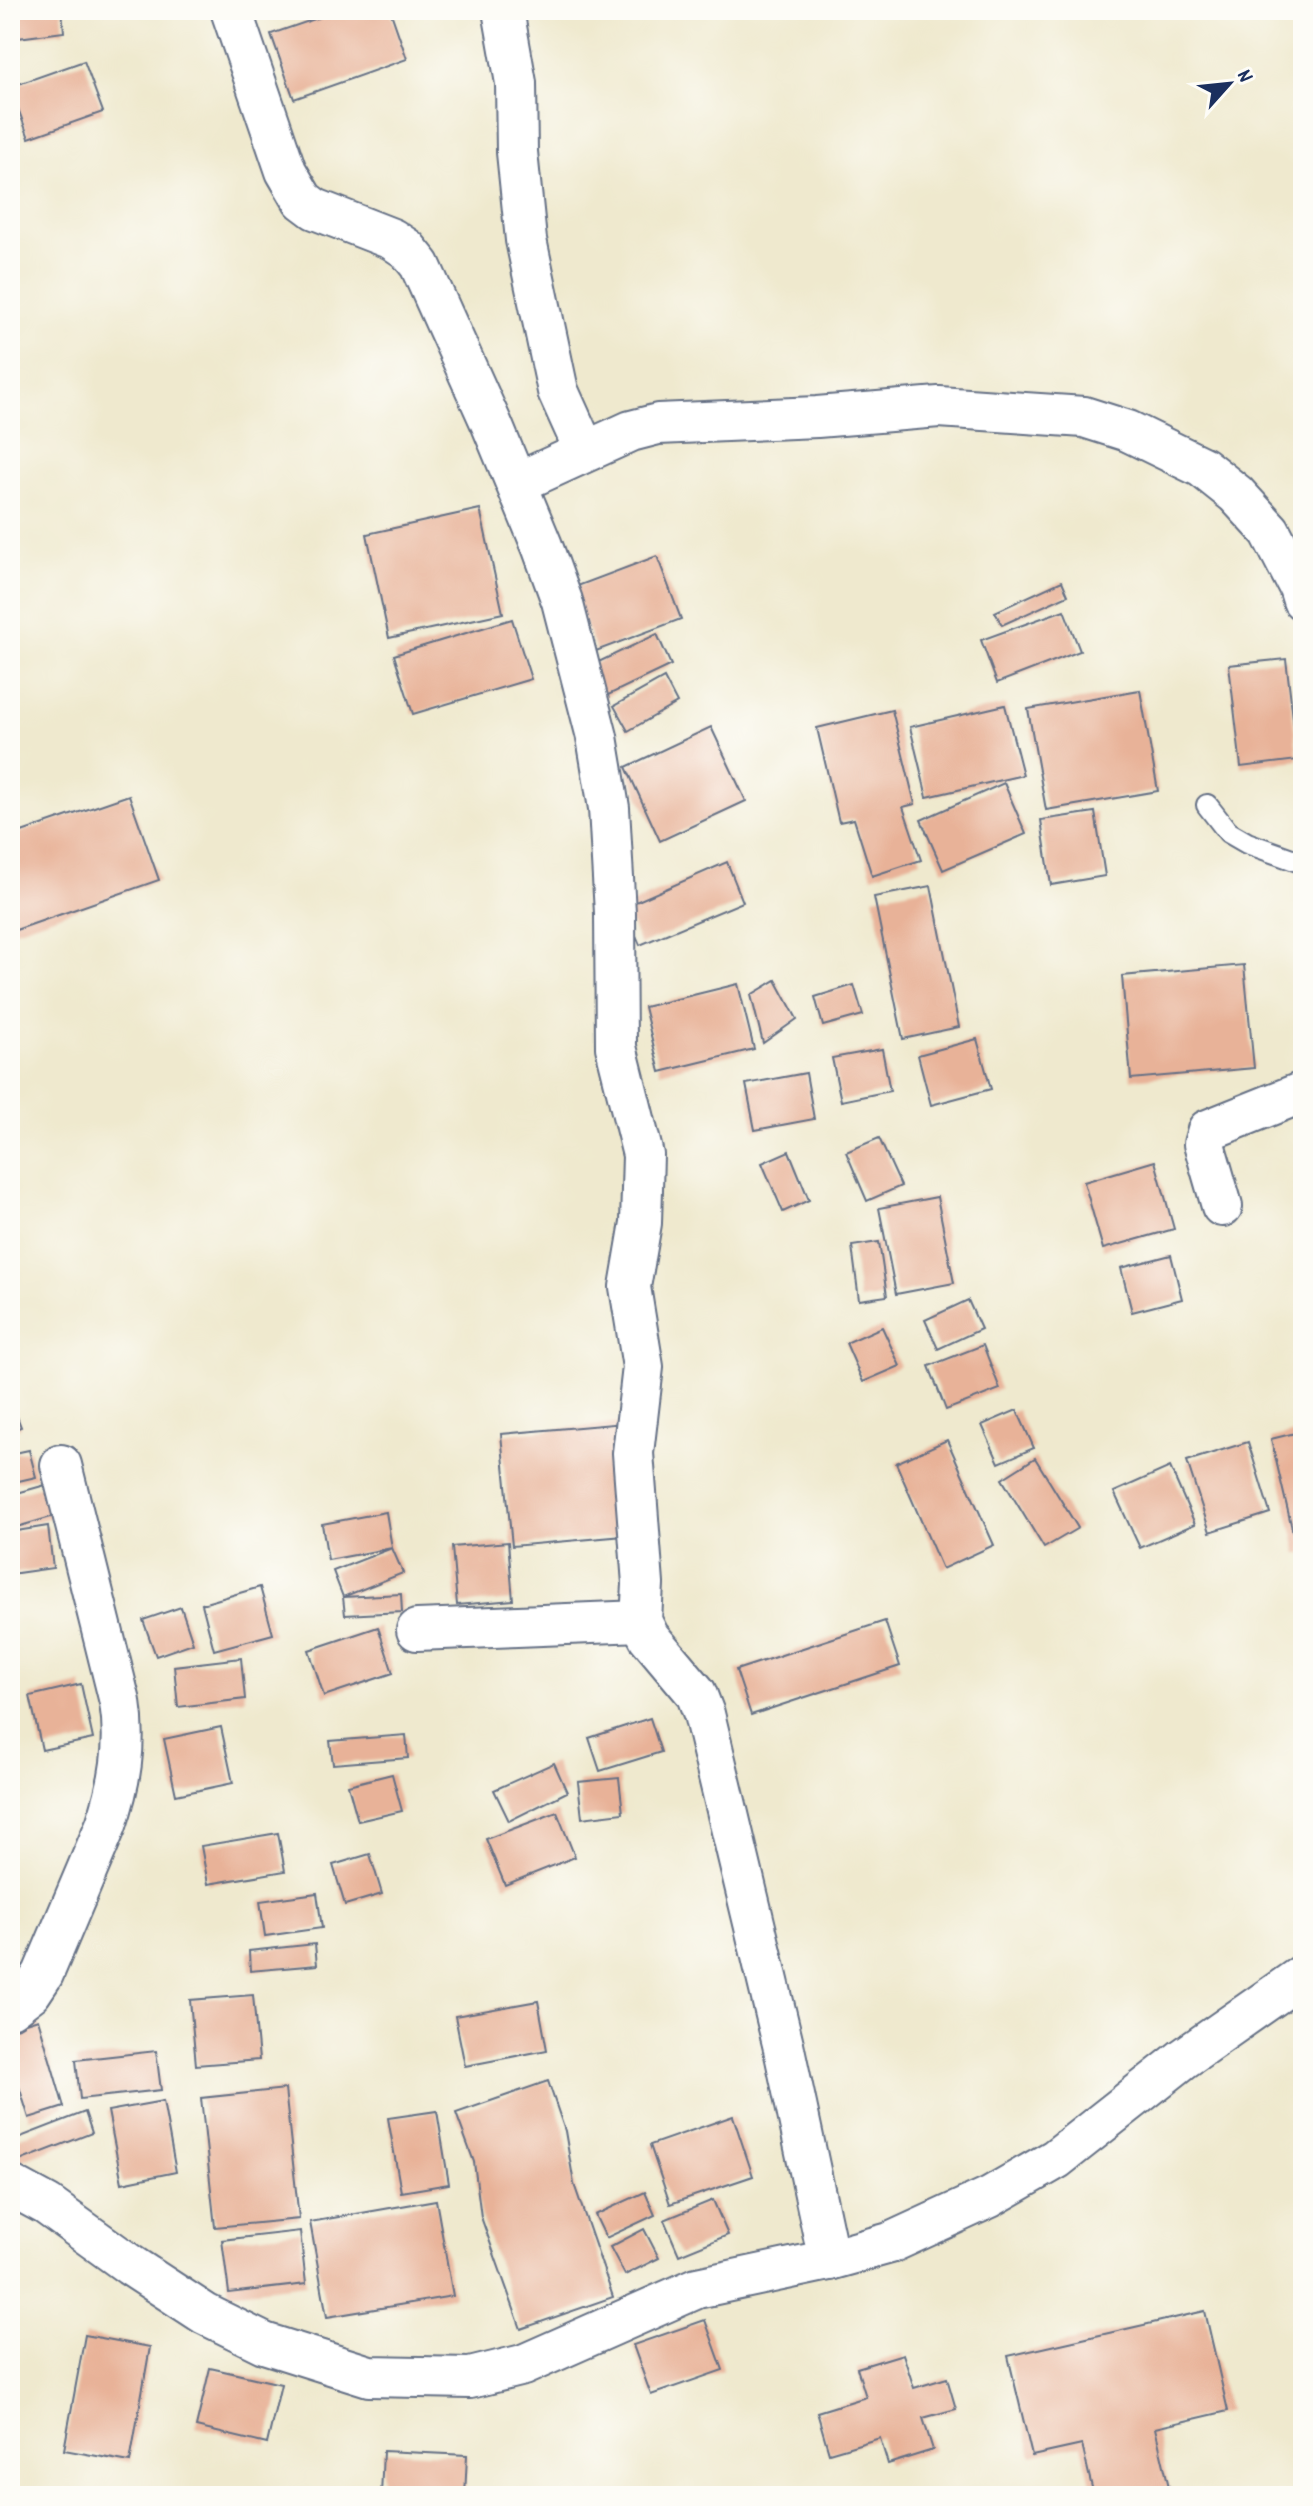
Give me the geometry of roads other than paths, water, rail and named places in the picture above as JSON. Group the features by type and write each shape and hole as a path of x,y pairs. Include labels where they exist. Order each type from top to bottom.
{"street":[{"path":"231,10 286,171 303,200 315,209 392,239 407,249 420,265 517,483 562,601 597,737 609,808 615,913 616,1047 638,1131 643,1167 641,1223 630,1287 643,1367 633,1453 643,1584 641,1621 649,1637 696,1693 704,1714 783,2044 829,2260"},
{"path":"503,10 516,83 517,152 526,240 558,391 585,451"},
{"path":"517,483 631,431 658,424 817,417 939,407 1084,417 1128,431 1202,467 1236,494 1270,531 1303,600"},
{"path":"1222,1206 1204,1144 1208,1130 1303,1092"},
{"path":"10,2008 31,1992 43,1974 106,1825 114,1800 125,1732 61,1465"},
{"path":"417,1630 641,1621"},
{"path":"10,2185 47,2205 205,2314 264,2343 369,2376 470,2378 523,2365 697,2288 829,2260 890,2243 990,2197 1056,2159 1183,2059 1303,1975"}],"lane":[{"path":"1207,805 1228,832 1247,843 1303,863"}]}
